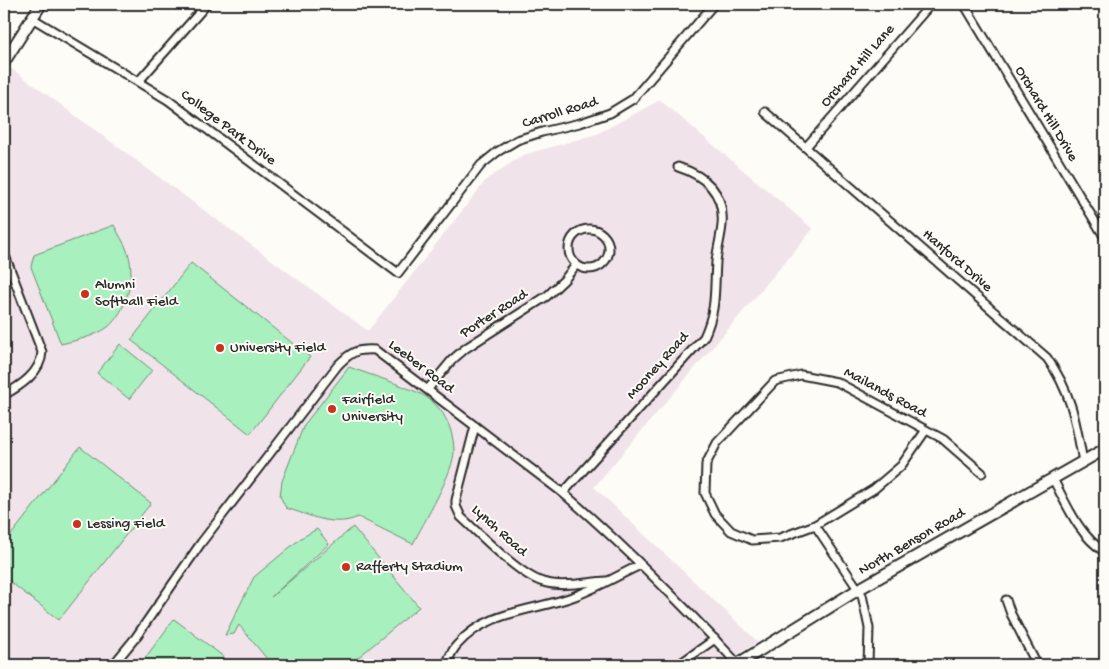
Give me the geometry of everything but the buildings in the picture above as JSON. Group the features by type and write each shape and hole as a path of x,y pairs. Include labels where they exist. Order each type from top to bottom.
{"main road":[{"path":"4,62 41,4"},
{"name":"North Benson Road","path":"737,665 859,589 1105,449"}],"street":[{"path":"139,81 207,4"},
{"name":"Carroll Road","path":"398,273 481,165 496,152 517,140 580,123 610,112 633,99 714,4"},
{"name":"Orchard Hill Lane","path":"806,147 931,4"},
{"name":"Orchard Hill Drive","path":"964,4 1105,238"},
{"name":"College Park Drive","path":"32,18 168,100 398,273"},
{"name":"Hanford Drive","path":"765,112 1047,358 1057,372 1069,397 1074,412 1083,462"},
{"name":"Mooney Road","path":"563,492 704,337 711,320 715,301 716,259 722,214 715,190 708,182 689,170 678,167"},
{"path":"586,230 593,230 604,237 608,249 605,261 600,266 588,269 576,264 569,251 571,240 575,235 586,230"},
{"path":"4,253 42,352 41,359 29,377 21,385 4,395"},
{"name":"Porter Road","path":"428,389 452,360 466,348 547,296 564,280 576,264"},
{"name":"Leeber Road","path":"113,665 136,637 201,543 338,366 356,350 375,350 563,492 589,514 689,611 737,665"},
{"name":"Mailands Road","path":"926,430 900,466 874,489 815,525 780,538 752,540 731,530 715,514 704,493 706,464 717,443 775,380 801,375 837,382 943,439 982,473"},
{"name":"Lynch Road","path":"476,426 456,500 456,506 461,517 518,568 544,583 606,581"},
{"path":"1053,479 1074,518 1084,532 1105,552"},
{"path":"815,525 859,589 865,606 869,628 868,665"},
{"name":"Lynch Road","path":"446,665 457,644 487,622 523,609 558,602 576,596 640,565"},
{"path":"1006,600 1037,665"},
{"path":"678,665 715,639"}],"shaded area":[{"name":"Fairfield University","path":"8,66 368,331 487,179 523,155 597,134 660,100 813,229 594,487 758,642 720,665 4,665 4,70"}],"green space":[{"name":"Alumni Softball Field","path":"114,225 127,249 130,262 130,282 125,303 115,320 108,327 91,336 61,344 31,267 34,255"},
{"name":"University Field","path":"191,263 310,357 250,434 131,340"},
{"path":"120,344 152,370 129,399 97,373"},
{"path":"349,367 421,394 435,404 449,425 453,441 453,459 438,497 413,544 358,517 349,520 331,521 286,508 280,496 282,481 304,425"},
{"name":"Lessing Field","path":"80,447 151,503 59,620 4,577 4,544"},
{"name":"Rafferty Stadium","path":"353,527 419,607 349,665 272,665 239,625 234,634 225,635 254,577 301,538 317,529 329,544 271,597"},
{"path":"174,619 224,657 218,665 140,665"}],"place":[{"name":"Alumni Softball Field","path":"85,294"},
{"name":"University Field","path":"220,348"},
{"name":"Fairfield University","path":"332,409"},
{"name":"Lessing Field","path":"77,524"},
{"name":"Rafferty Stadium","path":"346,567"}]}
